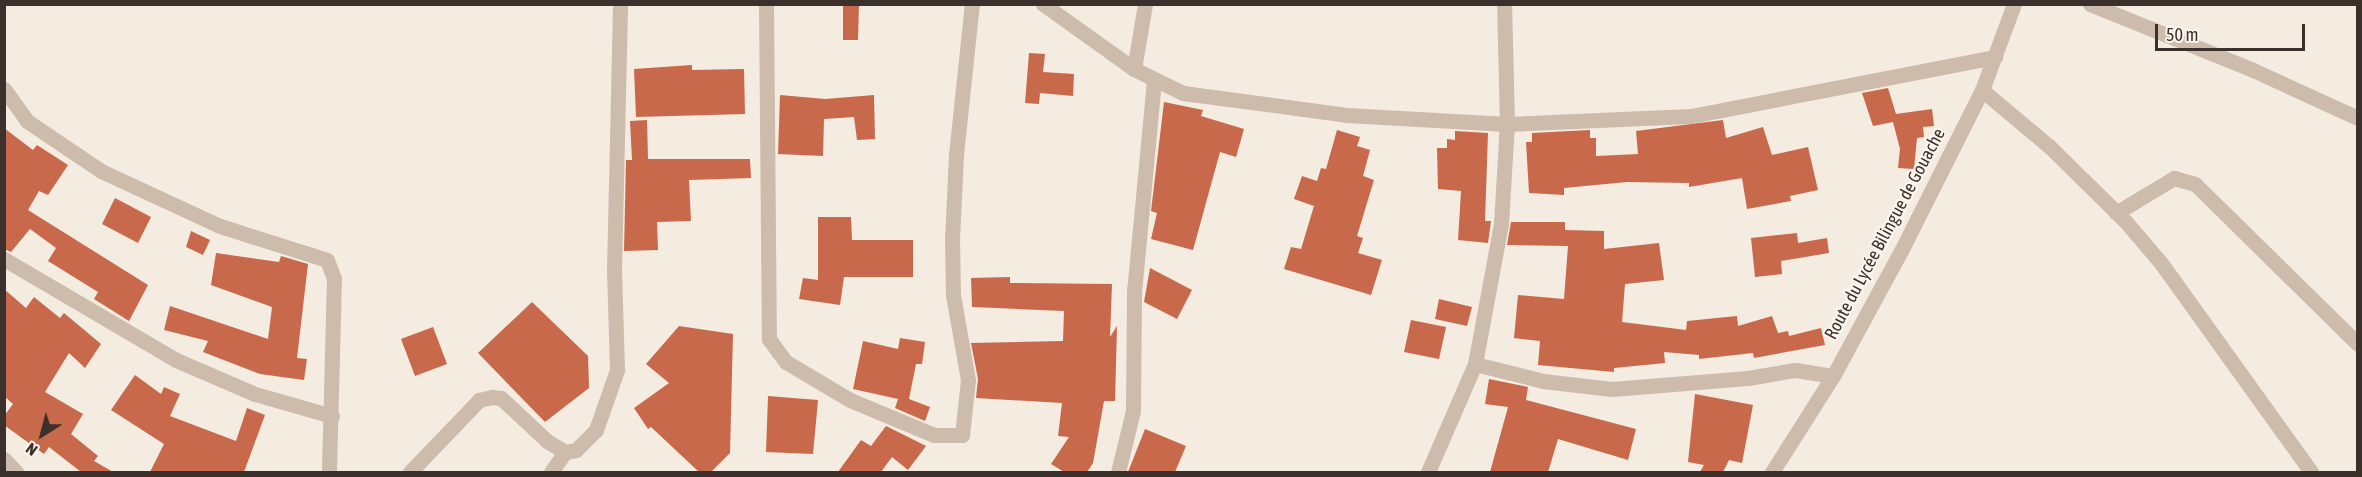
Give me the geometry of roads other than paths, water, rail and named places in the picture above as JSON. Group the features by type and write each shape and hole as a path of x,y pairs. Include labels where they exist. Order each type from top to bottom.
{"street":[{"path":"411,472 474,404 492,396 501,398 547,441 565,452 576,450 596,430 617,370 614,271 620,4"},
{"path":"766,4 769,339 786,362 850,400 934,435 962,435 968,380 953,295 952,240 956,155 972,4"},
{"path":"1043,4 1134,69 1154,80 1209,99 1347,116 1507,124 1691,116 1995,57"},
{"path":"1134,69 1145,4"},
{"path":"1428,472 1475,364 1501,224 1507,124 1504,4"},
{"name":"Route du Lycée Bilingue de Gouache","path":"1772,472 1833,376 1982,90 2014,4"},
{"path":"2090,4 2253,70 2358,118"},
{"path":"1118,472 1132,411 1134,292 1154,80"},
{"path":"4,89 10,112 57,144 146,195 220,226 327,260 334,279 332,416 328,472"},
{"path":"1982,90 2050,147 2116,213 2161,263 2311,472"},
{"path":"2116,213 2174,177 2195,184 2358,344"},
{"path":"4,260 176,360 255,394 332,416"},
{"path":"1475,364 1543,381 1612,389 1748,378 1795,370 1833,376"},
{"path":"551,472 565,452"},
{"path":"4,459 16,472"}]}
